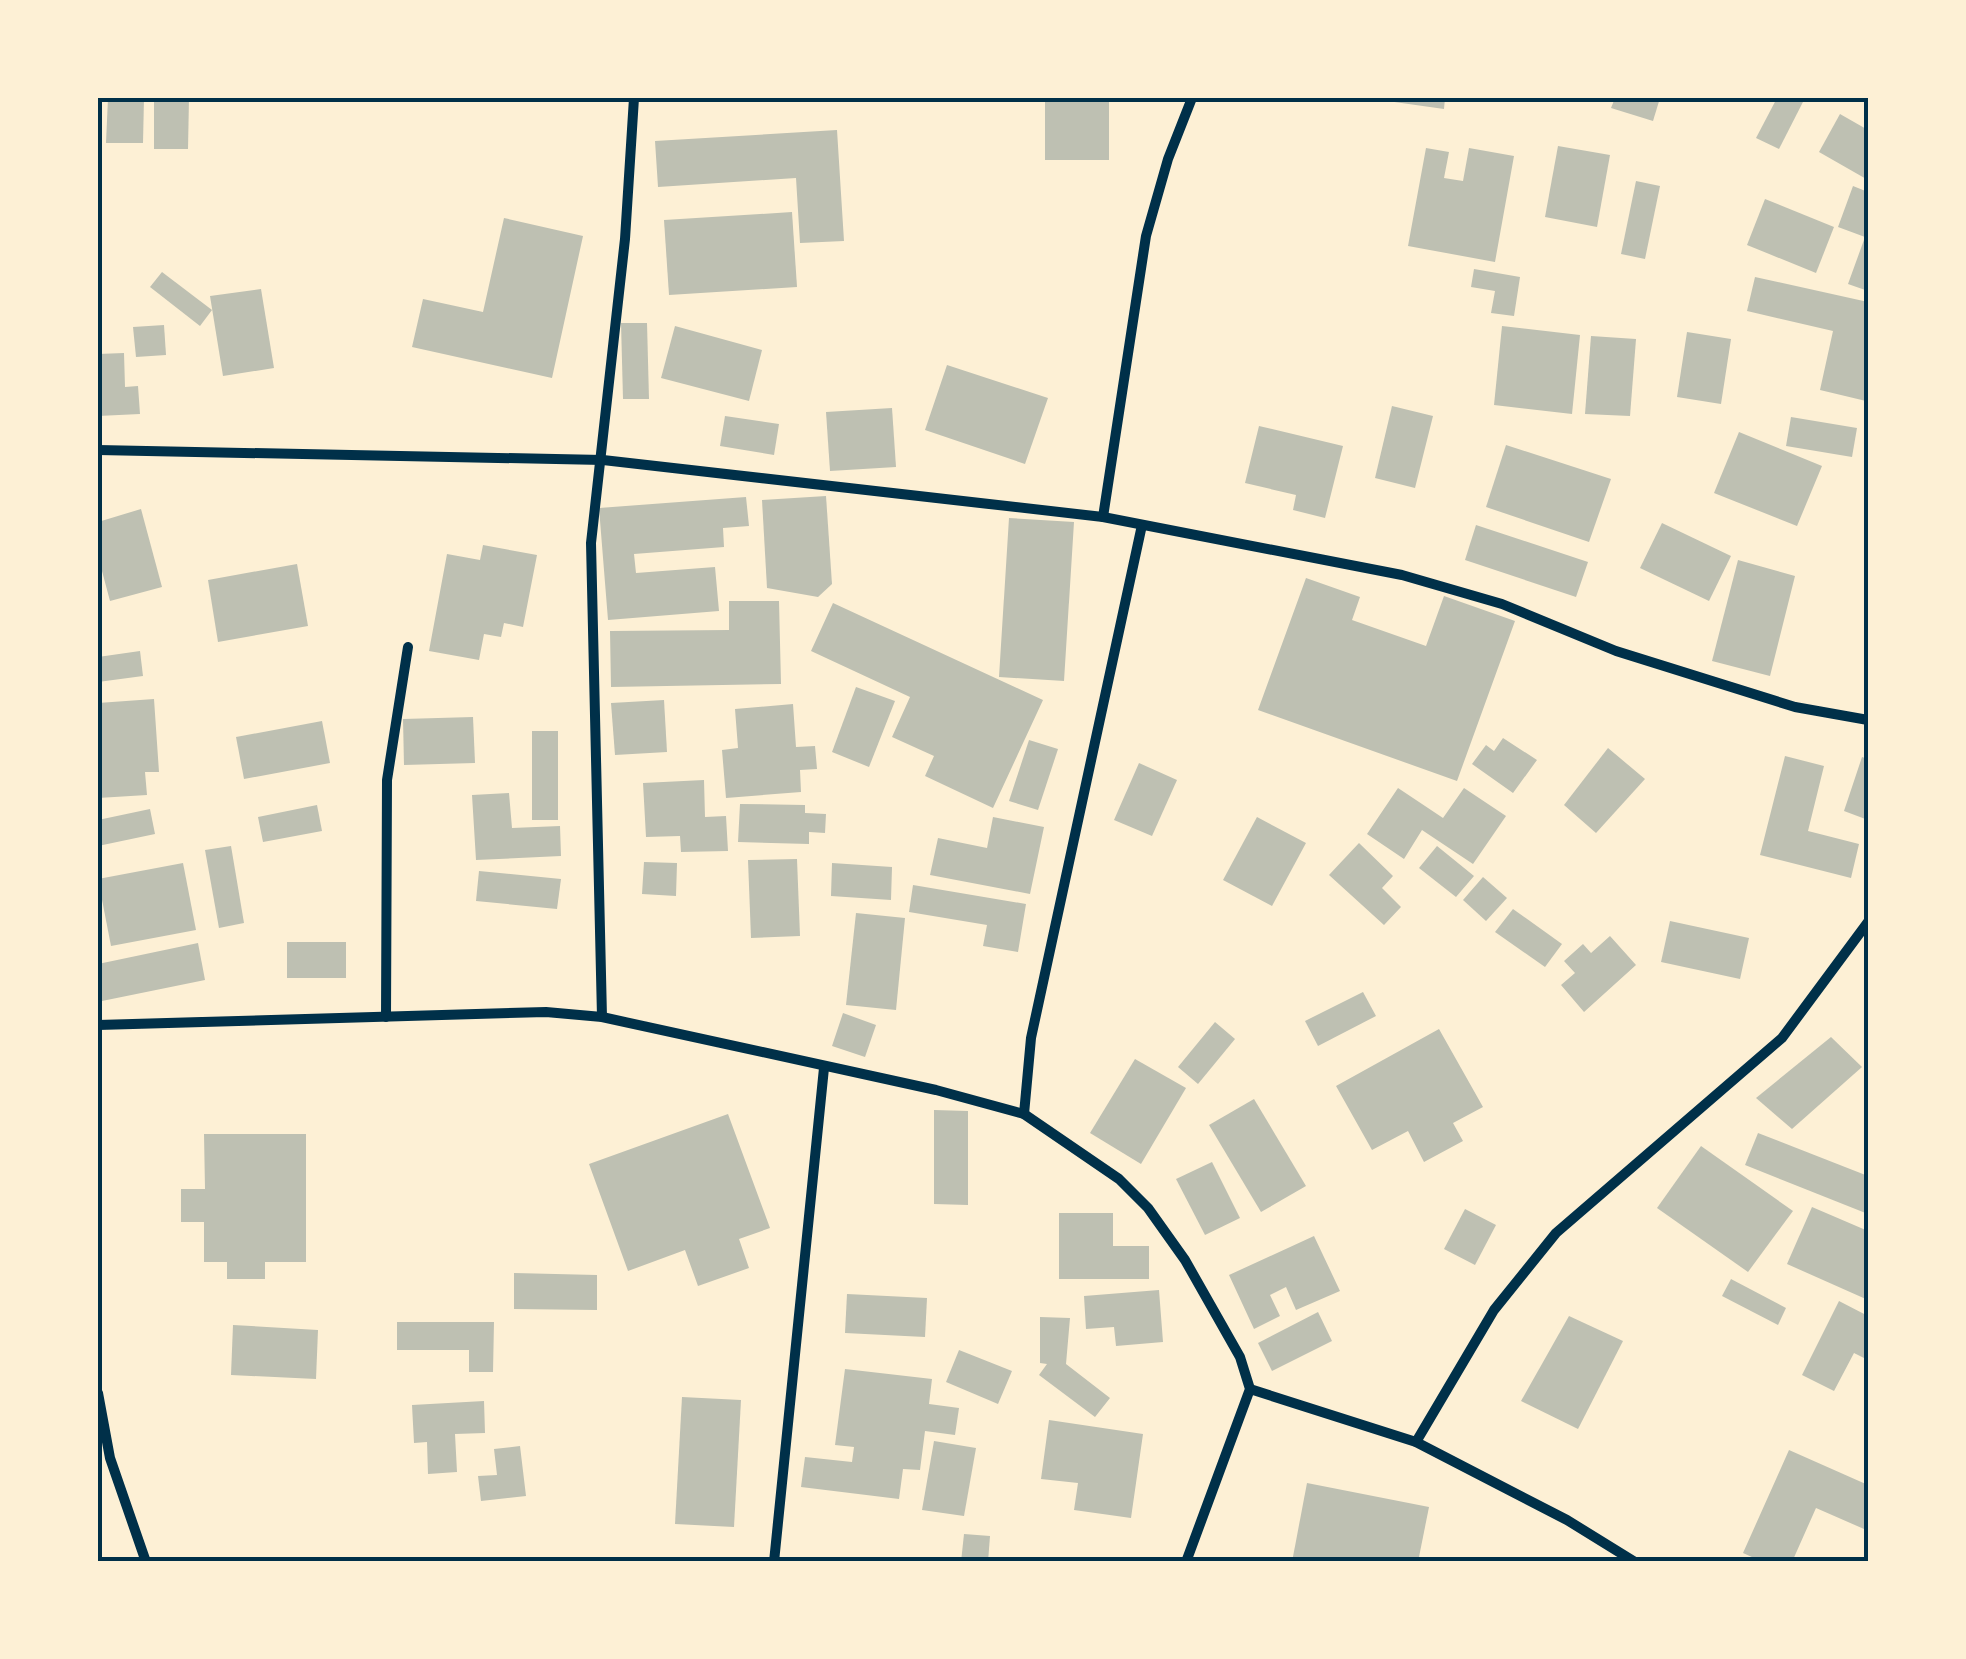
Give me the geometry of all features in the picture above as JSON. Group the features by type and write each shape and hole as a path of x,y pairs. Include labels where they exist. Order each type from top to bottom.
{"street":[{"path":"602,1018 590,543 603,460 634,98"},
{"path":"1103,517 1146,236 1168,159 1192,98"},
{"path":"98,450 603,460 1103,517 1402,575 1502,604 1616,650 1796,707 1868,720"},
{"path":"1024,1114 1031,1038 1142,525"},
{"path":"386,1016 387,780 408,647"},
{"path":"1416,1442 1494,1310 1556,1233 1782,1038 1868,922"},
{"path":"98,1026 546,1012 602,1018 936,1090 1024,1114 1119,1180 1148,1208 1185,1260 1240,1357 1250,1389 1186,1562"},
{"path":"774,1562 824,1068"},
{"path":"1250,1389 1416,1442 1567,1520 1634,1562"},
{"path":"98,1393 110,1458 146,1562"}],"building":[{"path":"108,98 144,98 143,143 106,143"},
{"path":"154,98 189,98 188,149 154,149"},
{"path":"1045,98 1109,98 1109,160 1045,160"},
{"path":"1366,98 1445,98 1444,109"},
{"path":"1615,98 1660,98 1653,121 1611,108"},
{"path":"1777,98 1805,98 1779,149 1756,138"},
{"path":"1840,114 1868,130 1868,180 1819,152"},
{"path":"837,130 844,241 800,243 796,178 658,187 655,141"},
{"path":"1558,146 1610,155 1597,227 1545,217"},
{"path":"1426,148 1449,152 1444,178 1463,181 1469,148 1514,156 1495,262 1408,246"},
{"path":"1636,181 1660,186 1645,259 1621,254"},
{"path":"1853,186 1868,192 1868,291 1848,284 1865,237 1838,227"},
{"path":"1765,199 1834,227 1816,273 1747,245"},
{"path":"792,212 797,287 669,295 664,220"},
{"path":"504,218 583,236 552,378 412,347 423,299 483,312"},
{"path":"1474,269 1520,277 1514,316 1491,313 1495,291 1471,287"},
{"path":"162,272 212,310 200,326 150,287"},
{"path":"1755,277 1868,302 1866,401 1820,390 1833,331 1747,311"},
{"path":"261,289 274,368 223,376 210,296"},
{"path":"621,323 647,323 649,399 623,399"},
{"path":"164,325 166,355 136,357 133,327"},
{"path":"675,326 762,350 749,401 661,378"},
{"path":"1502,326 1580,335 1572,414 1494,405"},
{"path":"1687,332 1731,339 1721,404 1677,397"},
{"path":"1591,336 1636,339 1630,416 1585,414"},
{"path":"124,353 125,387 138,386 140,414 98,416 98,354"},
{"path":"947,365 1048,398 1025,464 925,430"},
{"path":"1392,406 1433,416 1415,488 1375,478"},
{"path":"892,408 896,467 830,471 826,412"},
{"path":"725,416 779,424 774,455 720,446"},
{"path":"1791,417 1857,428 1852,457 1786,446"},
{"path":"1259,426 1343,446 1325,518 1293,510 1296,495 1245,483"},
{"path":"1739,432 1822,466 1797,526 1714,493"},
{"path":"1506,445 1611,479 1589,542 1486,507"},
{"path":"826,496 832,584 818,597 767,588 762,500"},
{"path":"746,497 749,526 723,528 724,547 634,554 636,573 715,567 719,611 608,620 599,508"},
{"path":"141,509 162,587 110,601 98,556 98,522"},
{"path":"1009,518 1074,522 1064,681 999,677"},
{"path":"1662,523 1731,556 1709,601 1640,568"},
{"path":"1476,525 1588,562 1576,597 1465,560"},
{"path":"483,545 537,555 523,627 504,623 501,637 484,634 479,660 429,651 447,554 480,560"},
{"path":"1738,560 1795,576 1770,676 1712,661"},
{"path":"297,564 308,626 218,642 208,580"},
{"path":"1306,578 1360,597 1352,620 1426,646 1444,596 1515,621 1457,781 1258,710"},
{"path":"729,601 779,601 781,684 611,687 610,631 729,630"},
{"path":"833,603 1043,700 993,808 925,776 934,756 892,737 910,697 811,651"},
{"path":"140,651 143,676 98,682 98,657"},
{"path":"856,687 895,701 869,767 832,752"},
{"path":"154,699 159,772 145,772 147,795 98,798 98,703"},
{"path":"664,700 667,752 615,755 611,703"},
{"path":"793,704 796,747 815,746 817,769 800,770 801,792 726,798 722,750 738,748 735,709"},
{"path":"473,717 475,763 404,765 403,719"},
{"path":"322,721 330,763 244,779 236,737"},
{"path":"532,731 558,731 558,820 532,820"},
{"path":"1503,738 1537,760 1513,793 1472,764 1486,745 1494,751"},
{"path":"1029,740 1058,749 1038,810 1009,801"},
{"path":"1608,748 1645,779 1596,833 1564,805"},
{"path":"1785,756 1824,766 1808,831 1859,844 1851,878 1760,855"},
{"path":"1862,757 1868,759 1868,820 1844,811"},
{"path":"1139,763 1177,780 1152,836 1114,820"},
{"path":"704,780 705,817 726,816 728,851 681,852 680,836 646,837 643,783"},
{"path":"1398,788 1443,818 1464,788 1506,816 1473,864 1422,830 1404,859 1367,834"},
{"path":"509,793 512,828 560,826 561,856 476,860 472,795"},
{"path":"740,804 805,805 805,813 826,814 825,833 809,832 809,844 738,842"},
{"path":"317,805 322,831 263,842 258,817"},
{"path":"150,809 155,834 98,846 98,820"},
{"path":"993,817 1044,827 1030,894 930,875 938,838 987,848"},
{"path":"1257,817 1306,843 1272,906 1223,880"},
{"path":"1359,843 1393,876 1382,888 1401,907 1384,925 1329,875"},
{"path":"231,846 244,923 219,928 205,850"},
{"path":"1437,846 1474,876 1456,897 1419,868"},
{"path":"797,859 800,936 751,938 748,860"},
{"path":"644,862 677,863 676,896 642,894"},
{"path":"183,863 196,930 111,946 98,879"},
{"path":"832,863 892,867 891,900 831,896"},
{"path":"479,871 561,879 557,909 476,901"},
{"path":"1483,877 1507,898 1486,921 1463,900"},
{"path":"913,885 1026,904 1018,952 983,946 987,925 909,912"},
{"path":"1513,909 1562,944 1545,967 1495,932"},
{"path":"856,913 905,918 896,1010 846,1005"},
{"path":"1670,921 1749,938 1740,979 1661,962"},
{"path":"1610,936 1636,965 1584,1012 1561,985 1575,973 1564,961 1583,944 1591,953"},
{"path":"287,942 346,942 346,978 287,978"},
{"path":"198,943 205,980 102,1001 98,964"},
{"path":"1363,992 1376,1016 1318,1046 1305,1021"},
{"path":"843,1013 876,1025 865,1057 832,1046"},
{"path":"1215,1022 1235,1039 1198,1084 1178,1067"},
{"path":"1439,1029 1483,1107 1453,1123 1463,1141 1424,1162 1408,1131 1372,1150 1336,1086"},
{"path":"1831,1037 1862,1067 1792,1129 1756,1098"},
{"path":"1135,1059 1186,1088 1141,1164 1090,1133"},
{"path":"1254,1099 1306,1186 1261,1212 1209,1125"},
{"path":"934,1110 968,1111 968,1205 934,1204"},
{"path":"728,1114 770,1228 739,1239 749,1268 698,1286 685,1250 628,1271 589,1164"},
{"path":"1758,1133 1868,1176 1868,1214 1745,1165"},
{"path":"204,1134 306,1134 306,1262 265,1262 265,1279 227,1279 227,1262 204,1262 204,1222 181,1222 181,1189 205,1189"},
{"path":"1701,1146 1793,1211 1748,1272 1657,1208"},
{"path":"1212,1162 1240,1218 1205,1235 1176,1179"},
{"path":"1812,1207 1868,1231 1868,1300 1787,1264"},
{"path":"1465,1209 1496,1225 1475,1265 1444,1249"},
{"path":"1059,1213 1113,1213 1113,1246 1149,1246 1149,1279 1059,1279"},
{"path":"1314,1236 1340,1291 1296,1310 1286,1287 1270,1295 1280,1316 1254,1329 1229,1275"},
{"path":"514,1273 597,1275 597,1310 514,1309"},
{"path":"1731,1279 1786,1308 1778,1325 1722,1296"},
{"path":"1159,1290 1163,1342 1116,1346 1114,1327 1086,1329 1084,1296"},
{"path":"847,1294 927,1298 925,1337 845,1333"},
{"path":"1839,1301 1868,1316 1868,1360 1854,1353 1834,1391 1802,1375"},
{"path":"1318,1312 1332,1341 1272,1371 1258,1343"},
{"path":"1569,1316 1623,1341 1578,1429 1521,1401"},
{"path":"1040,1317 1070,1318 1066,1364 1110,1398 1095,1417 1039,1375 1047,1364 1040,1363"},
{"path":"397,1322 494,1322 493,1372 469,1372 469,1350 397,1350"},
{"path":"233,1325 318,1330 316,1379 231,1375"},
{"path":"959,1350 1012,1371 998,1404 946,1382"},
{"path":"845,1369 932,1379 929,1404 959,1408 955,1435 925,1431 920,1470 903,1469 899,1499 801,1487 805,1457 852,1462 854,1447 835,1445"},
{"path":"682,1397 741,1400 734,1527 675,1524"},
{"path":"484,1401 485,1433 455,1434 457,1472 428,1474 427,1442 414,1443 412,1405"},
{"path":"1049,1420 1143,1434 1131,1518 1074,1510 1078,1483 1041,1479"},
{"path":"934,1441 976,1448 964,1516 922,1510"},
{"path":"520,1446 526,1496 481,1501 478,1476 497,1475 494,1449"},
{"path":"1789,1450 1868,1485 1868,1520 1864,1529 1816,1508 1792,1562 1763,1562 1743,1553"},
{"path":"1307,1483 1429,1507 1418,1562 1292,1562"},
{"path":"964,1534 990,1536 988,1562 961,1562"}]}
